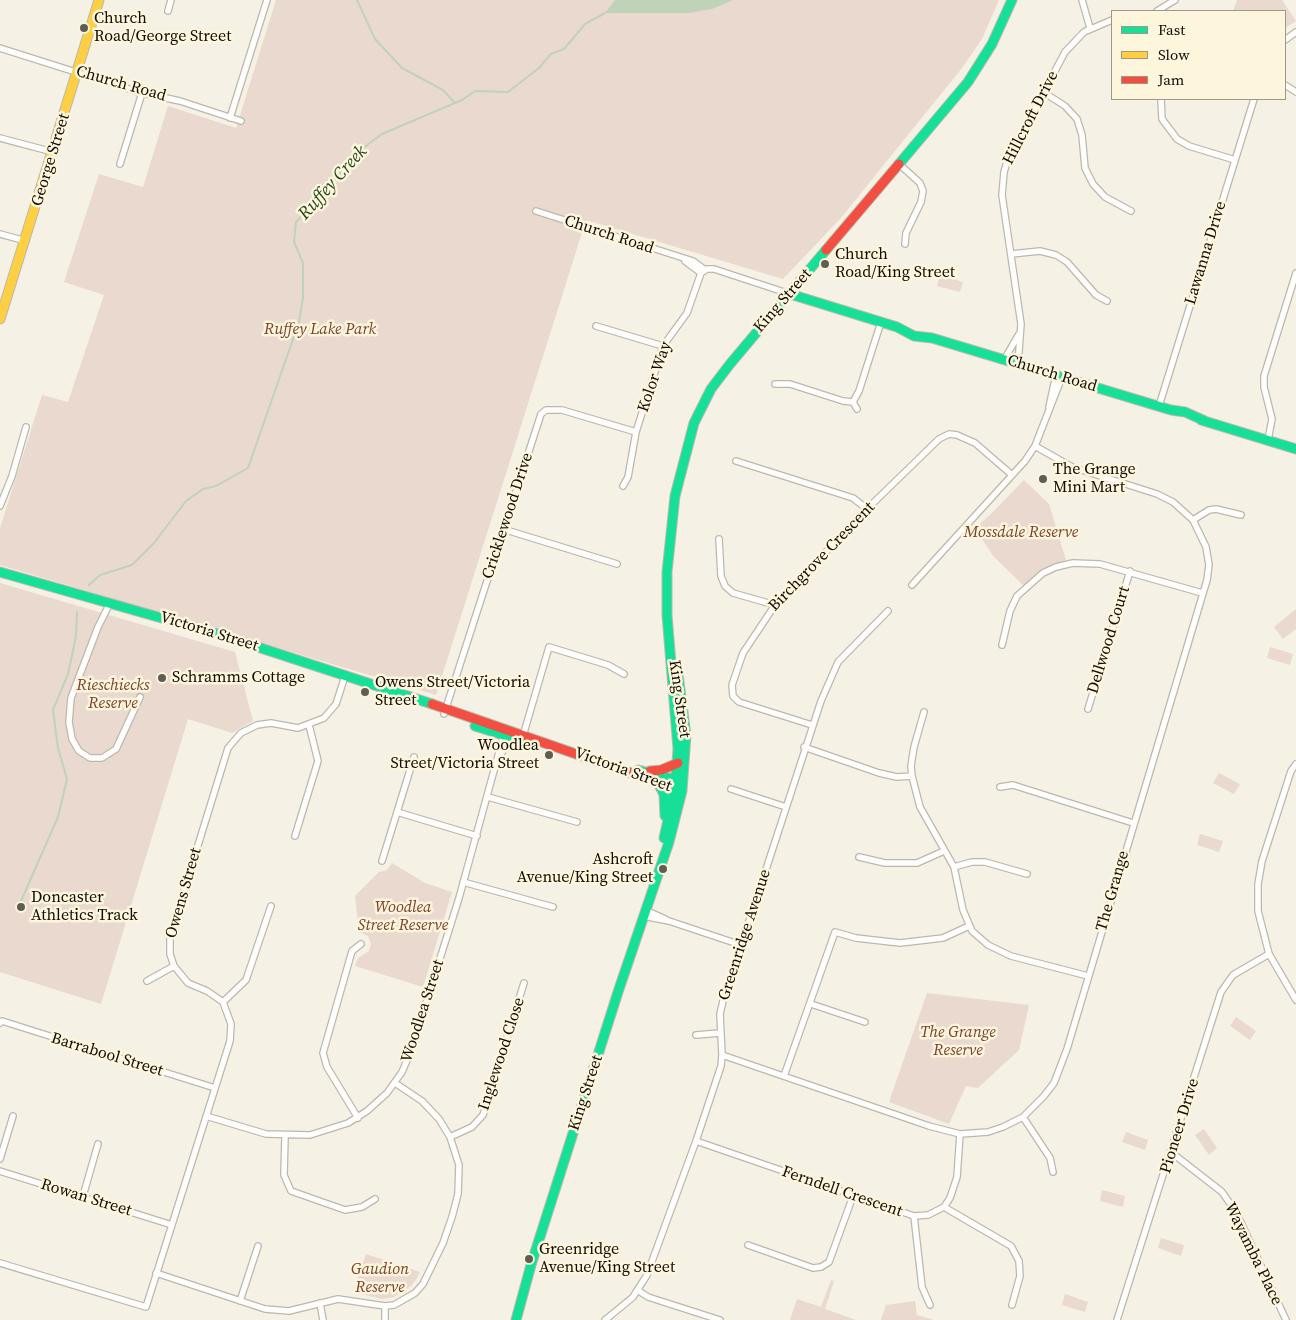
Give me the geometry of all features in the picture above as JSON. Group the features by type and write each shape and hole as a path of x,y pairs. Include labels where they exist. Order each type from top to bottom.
{"main road":[{"name":"George Street","path":"0,319 26,241 99,0"},
{"name":"King Street","path":"516,1320 531,1265 679,810 678,763 667,600 668,557 674,496 689,435 699,411 718,378 976,71 992,44 1012,0"},
{"name":"Church Road","path":"790,294 897,327 914,336 932,338 1159,406 1171,410 1184,418 1205,421 1296,449"},
{"name":"Victoria Street","path":"0,572 218,634 415,700 506,734 645,772 679,786"},
{"name":"King Street","path":"659,868 662,846 679,786 686,735 678,675 671,648"},
{"name":"Victoria Street","path":"563,749 658,783 679,786"},
{"path":"645,772 659,771 678,763"},
{"path":"658,783 665,802 662,846"}],"street":[{"path":"168,11 171,0"},
{"path":"230,118 267,0"},
{"path":"1082,0 1090,28"},
{"path":"1159,10 1175,0"},
{"name":"Hillcroft Drive","path":"1018,364 1021,318 1002,195 1004,172 1065,52 1078,37 1090,28 1111,20"},
{"name":"Church Road","path":"0,48 241,121"},
{"path":"120,164 142,92"},
{"path":"1043,92 1065,106 1077,119 1082,134 1085,168 1093,184 1105,197 1131,211"},
{"path":"1161,100 1162,119 1172,135 1189,146 1235,160"},
{"name":"Lawanna Drive","path":"1159,406 1254,100"},
{"path":"0,138 53,152"},
{"path":"898,164 920,183 923,191 921,202 906,232 905,244"},
{"name":"Church Road","path":"536,211 682,259 703,272 714,269 790,294"},
{"path":"0,234 26,241"},
{"path":"1011,254 1040,251 1056,255 1067,262 1096,295 1107,301"},
{"name":"Kolor Way","path":"623,486 628,477 636,432 663,346 687,313 703,272"},
{"path":"1268,440 1272,419 1264,387 1265,371 1296,273"},
{"path":"853,402 859,391 881,322"},
{"path":"596,326 663,346"},
{"path":"1004,360 1020,332"},
{"path":"912,584 1012,475 1035,446 1059,376"},
{"path":"775,384 790,384 843,401 853,402"},
{"path":"853,402 857,409"},
{"name":"Cricklewood Drive","path":"445,711 539,420 546,410 562,410 636,432"},
{"path":"0,506 12,476 26,426"},
{"name":"Birchgrove Crescent","path":"812,725 739,702 733,696 732,685 743,653 775,605 867,509 939,439 949,434 957,435 975,443 1012,475"},
{"name":"The Grange","path":"722,1055 929,1126 960,1134 988,1132 1004,1128 1023,1117 1054,1083 1067,1050 1202,593 1208,565 1206,547 1194,520 1173,502 1157,494 1072,467 1035,446"},
{"path":"736,461 853,498 867,509"},
{"path":"1194,520 1209,510 1216,509 1240,516"},
{"path":"503,529 617,564"},
{"path":"720,539 721,576 725,586 733,594 775,605"},
{"path":"1002,644 1010,610 1017,596 1043,573 1073,563 1100,564 1202,593"},
{"name":"Dellwood Court","path":"1088,708 1130,571"},
{"path":"110,603 98,627 71,698 68,722 72,739 79,751 90,758 102,758 116,749 140,697"},
{"name":"Greenridge Avenue","path":"605,1320 638,1291 647,1275 696,1141 718,1075 722,1055 720,1033 722,1001 812,725 838,662 888,612"},
{"path":"522,737 550,647 608,665 624,674"},
{"path":"296,836 318,760 309,725 324,718 336,704 345,676"},
{"path":"924,712 914,747 911,766 912,776 920,807 954,867 969,926 988,945 1011,956 1088,976"},
{"name":"Owens Street","path":"174,966 170,954 170,936 228,748 241,733 257,725 271,723 298,728 309,725"},
{"name":"Woodlea Street","path":"206,1116 266,1134 285,1136 321,1133 340,1127 358,1118 381,1099 395,1082 411,1051 477,836 506,734"},
{"path":"804,747 879,773 897,777 912,776"},
{"path":"382,861 414,757"},
{"path":"1296,764 1291,771 1265,852 1258,884 1258,911 1269,954 1296,1000"},
{"path":"1000,787 1013,785 1133,823"},
{"path":"731,789 786,807"},
{"path":"488,796 577,822"},
{"path":"397,812 477,836"},
{"path":"859,858 885,863 916,864 929,860 944,851"},
{"path":"954,867 972,862 985,862 1027,874"},
{"path":"463,882 553,907"},
{"path":"222,1002 246,980 271,906"},
{"path":"644,913 741,945"},
{"path":"784,1076 835,932 856,938 900,944 943,938 969,926"},
{"path":"358,1118 327,1067 323,1053 352,951 360,944"},
{"name":"Pioneer Drive","path":"1117,1320 1172,1153 1221,992 1233,975 1269,954"},
{"path":"0,1263 146,1307 230,1041 231,1024 222,1002 207,991 188,984 174,966 148,981"},
{"name":"Inglewood Close","path":"450,1137 472,1127 483,1115 524,983"},
{"path":"810,1004 865,1022"},
{"name":"Barrabool Street","path":"0,1023 2,1022 215,1088"},
{"path":"696,1035 720,1033"},
{"path":"156,1274 265,1309 289,1311 338,1299 384,1306 394,1305 415,1293 423,1284 443,1243 458,1194 458,1165 450,1137 429,1108 395,1082"},
{"path":"0,1159 13,1116"},
{"path":"1023,1117 1050,1158 1053,1172"},
{"path":"960,1134 957,1177 954,1189 944,1207 1011,1246 1019,1261 1020,1276 1012,1305"},
{"path":"285,1136 284,1174 292,1191 345,1210 362,1207 375,1199"},
{"name":"Ferndell Crescent","path":"696,1141 914,1216 928,1215 944,1207"},
{"path":"83,1196 98,1144"},
{"name":"Wayamba Place","path":"1172,1153 1222,1192 1236,1212 1286,1320"},
{"name":"Rowan Street","path":"0,1171 172,1225"},
{"path":"748,1245 813,1268 821,1267 829,1262 853,1196"},
{"path":"914,1216 922,1286 930,1305"},
{"path":"240,1301 258,1246"},
{"path":"638,1291 648,1297 720,1320"},
{"path":"320,1302 323,1320"},
{"path":"384,1306 385,1320"}],"green space":[{"name":"Ruffey Lake Park","path":"276,0 999,0 982,39 962,68 840,219 783,279 586,220 436,695 0,565 0,528 42,395 68,402 104,295 64,282 99,174 143,187 168,106 236,128"},
{"path":"1237,0 1282,0 1296,21 1286,27 1286,10 1233,10"},
{"path":"940,275 963,282 960,292 937,286"},
{"name":"Mossdale Reserve","path":"1024,480 1049,504 1066,560 1042,570 1024,586 993,556 975,528"},
{"name":"Rieschiecks Reserve","path":"0,583 235,652 253,721 232,733 188,719 101,1004 0,972"},
{"path":"1296,609 1296,629 1283,639 1274,627"},
{"path":"1270,647 1293,654 1290,665 1267,658"},
{"path":"1219,773 1240,784 1234,794 1213,783"},
{"path":"1200,834 1223,841 1219,852 1197,845"},
{"name":"Woodlea Street Reserve","path":"392,863 425,883 452,892 423,987 355,966 358,958 369,951 371,944 368,936 359,932 355,896 379,872 387,870"},
{"name":"The Grange Reserve","path":"927,993 1029,1005 1019,1050 978,1088 966,1086 949,1124 889,1102"},
{"path":"1236,1017 1256,1031 1250,1040 1230,1026"},
{"path":"1204,1129 1217,1148 1209,1155 1195,1135"},
{"path":"1126,1132 1148,1140 1145,1150 1122,1142"},
{"path":"1102,1190 1125,1196 1123,1207 1100,1201"},
{"path":"1161,1238 1184,1245 1181,1256 1158,1248"},
{"name":"Gaudion Reserve","path":"366,1254 420,1272 411,1286 394,1297 382,1299 353,1292"},
{"path":"831,1280 834,1281 825,1309 856,1320 790,1320 797,1299 821,1307"},
{"path":"1065,1294 1088,1302 1085,1312 1062,1305"},
{"path":"915,1301 917,1315 934,1320 881,1320 886,1305"}],"shaded area":[{"path":"615,0 733,0 712,9 689,13 605,13"}],"waterway":[{"path":"357,0 375,39 402,68 443,90 455,103"},
{"name":"Ruffey Creek","path":"89,585 100,575 132,565 154,543 186,501 203,489 216,486 248,468 299,322 303,298 303,263 294,242 296,222 363,148 382,134 462,100 475,91 508,92 539,68 551,54 564,49 585,24 605,13"},
{"name":"Ruffey Creek","path":"21,901 58,817 67,779 58,748 53,710 68,674 76,636 77,612"}],"traffic: fast":[{"path":"899,164 968,82 992,44 1012,0"},
{"path":"675,789 678,749 667,615 667,572 675,496 694,423 711,389 730,364 826,250"},
{"path":"790,294 897,327 914,336 932,338 1171,410 1185,412 1205,421"},
{"path":"1201,420 1296,449"},
{"path":"0,572 218,634 432,704"},
{"path":"651,780 682,791 686,735 677,667"},
{"path":"475,726 516,739 530,741"},
{"path":"638,770 681,781"},
{"path":"658,783 664,794 665,816"},
{"path":"664,838 675,789"},
{"path":"516,1320 531,1265 618,992 669,842 682,791"}],"traffic: slow":[{"path":"0,319 99,0"}],"traffic: jam":[{"path":"826,250 899,164"},
{"path":"432,704 651,780"},
{"path":"650,771 661,770 678,763"}],"place":[{"name":"Church Road/George Street","path":"84,28"},
{"name":"Church Road/King Street","path":"825,264"},
{"name":"The Grange Mini Mart","path":"1043,479"},
{"name":"Schramms Cottage","path":"162,678"},
{"name":"Owens Street/Victoria Street","path":"365,692"},
{"name":"Woodlea Street/Victoria Street","path":"549,755"},
{"name":"Ashcroft Avenue/King Street","path":"663,869"},
{"name":"Doncaster Athletics Track","path":"21,907"},
{"name":"Greenridge Avenue/King Street","path":"529,1259"}]}
